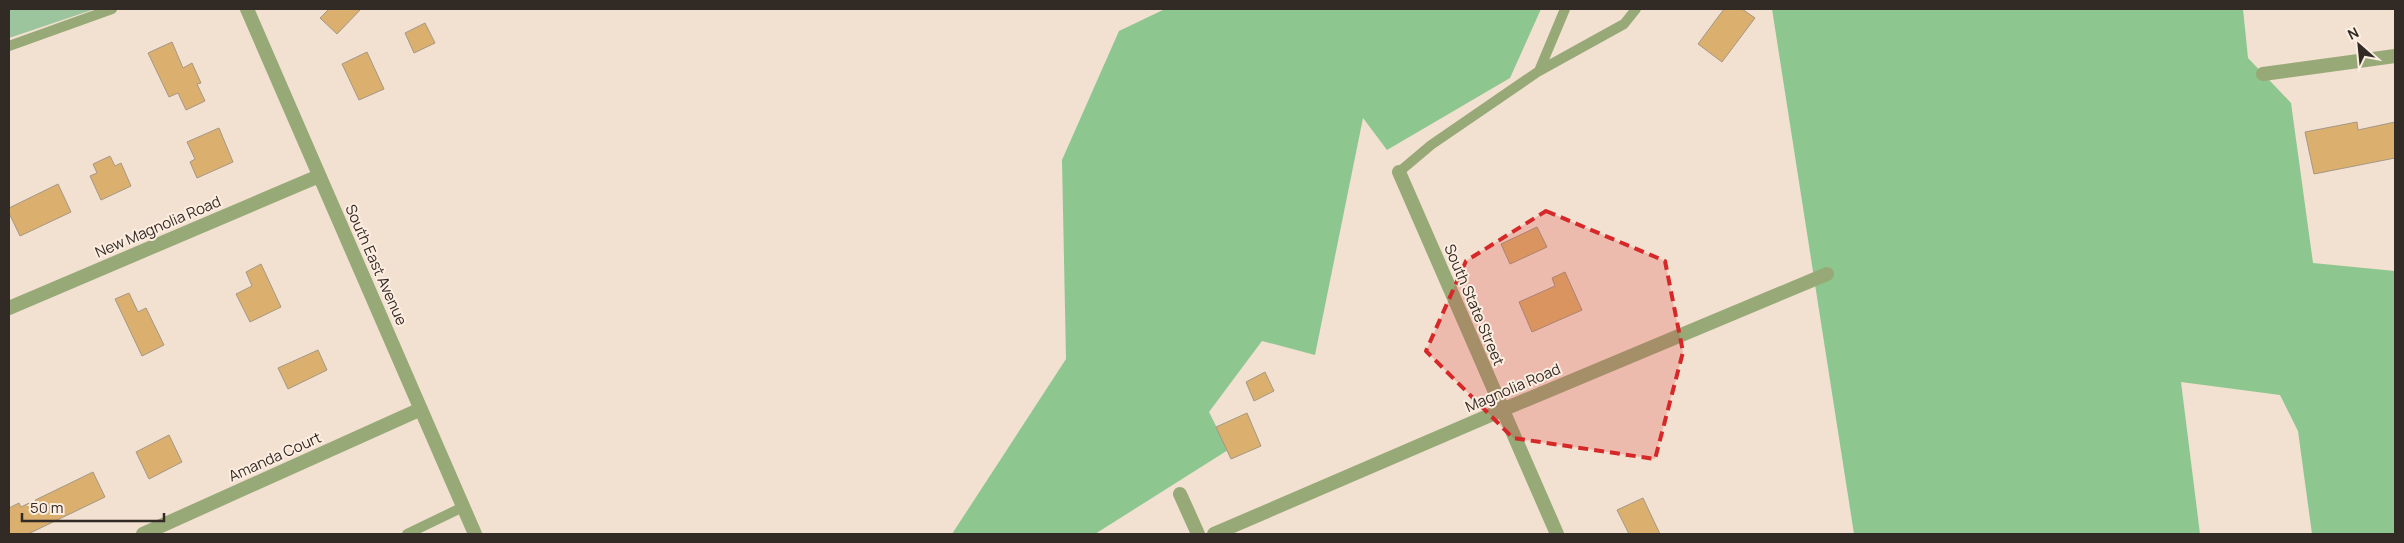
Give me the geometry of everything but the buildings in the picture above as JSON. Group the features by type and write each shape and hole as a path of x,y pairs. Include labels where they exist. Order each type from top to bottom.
{"street":[{"name":"South East Avenue","path":"247,9 475,534"},
{"path":"2263,74 2395,56"},
{"name":"South State Street","path":"1399,172 1557,534"},
{"name":"New Magnolia Road","path":"9,308 319,176"},
{"name":"Magnolia Road","path":"1214,534 1502,410 1827,274"},
{"name":"Amanda Court","path":"143,534 421,409"},
{"path":"1180,494 1198,534"}],"lane":[{"path":"9,46 112,9"},
{"path":"1539,71 1565,9"},
{"path":"1399,172 1431,145 1539,71 1624,24 1636,9"},
{"path":"407,534 463,506"}],"highlighted area":[{"path":"1546,211 1665,261 1683,352 1655,459 1513,438 1426,351 1466,261"}],"green space":[{"path":"9,9 95,9 9,38"},
{"path":"1165,9 1541,9 1510,78 1387,150 1363,118 1315,355 1262,341 1209,412 1228,450 1095,534 952,534 1066,359 1062,160 1119,31"},
{"path":"1772,9 2243,9 2248,58 2291,103 2313,263 2395,271 2395,534 2312,534 2298,431 2280,395 2181,382 2200,534 1854,534"}]}
